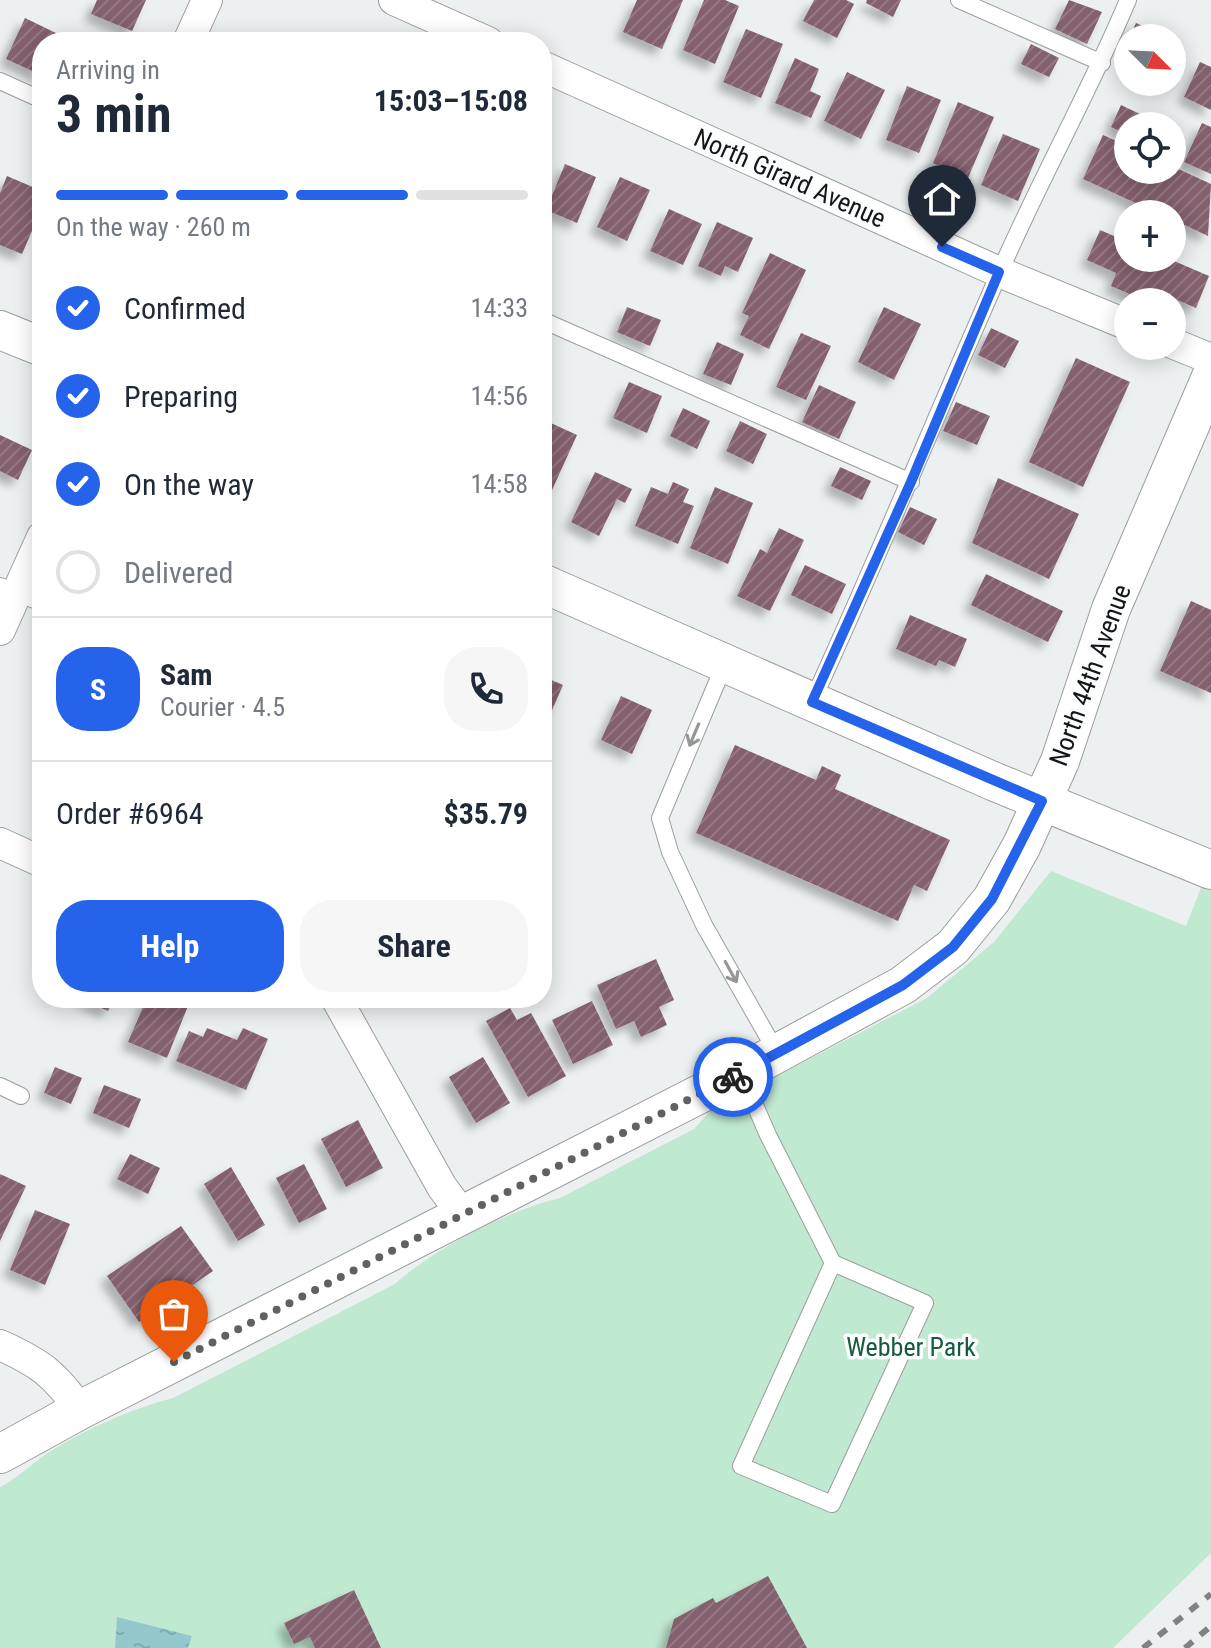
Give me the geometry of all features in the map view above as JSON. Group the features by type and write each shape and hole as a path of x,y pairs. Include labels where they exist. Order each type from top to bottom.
{"street":[{"path":"193,32 207,0"},
{"path":"394,0 466,32"},
{"name":"North Girard Avenue","path":"552,71 999,272 1114,319"},
{"path":"0,330 32,343"},
{"path":"1186,349 1211,359"},
{"name":"North 44th Avenue","path":"0,1454 80,1410 741,1073 903,985 953,947 992,899 1042,801 1060,761 1111,609 1211,377"},
{"path":"0,630 32,562"},
{"path":"552,587 1042,801 1204,865"},
{"path":"0,843 32,857"},
{"path":"342,1008 442,1187 462,1214"},
{"path":"0,1345 37,1362 60,1382 80,1410"}],"lane":[{"path":"959,0 1102,63"},
{"path":"812,702 911,482 999,272 1102,63 1128,0"},
{"path":"0,81 32,95"},
{"path":"552,324 911,482"},
{"path":"725,663 660,818 670,852 704,925 777,1053"},
{"path":"741,1073 833,1263 925,1303 832,1504 741,1466 833,1263"},
{"path":"0,1086 21,1096"}],"green space":[{"name":"Webber Park","path":"1211,862 1211,1553 1113,1648 0,1648 0,1487 46,1454 108,1421 173,1398 395,1284 429,1258 473,1232 518,1211 560,1198 694,1129 711,1110 927,998 994,942 1051,871 1186,926"}],"water":[{"path":"117,1617 192,1636 188,1648 115,1648"}],"building":[{"path":"97,0 146,0 132,31 91,14"},
{"path":"637,0 683,0 662,49 623,32"},
{"path":"704,0 725,0 739,6 715,64 683,50"},
{"path":"814,0 846,0 854,4 837,38 803,21"},
{"path":"867,0 901,0 893,17 866,3"},
{"path":"1069,0 1102,12 1087,44 1055,29"},
{"path":"25,18 54,32 32,32 32,71 6,59"},
{"path":"746,29 783,44 761,98 723,82"},
{"path":"1031,44 1059,58 1049,77 1021,64"},
{"path":"795,58 819,69 810,91 821,96 811,118 775,103"},
{"path":"1200,62 1211,67 1211,110 1184,97"},
{"path":"847,72 885,90 861,139 824,121"},
{"path":"907,86 941,100 919,153 886,140"},
{"path":"958,102 994,117 968,178 933,163"},
{"path":"1121,105 1136,112 1118,112"},
{"path":"1202,123 1211,127 1211,174 1186,163"},
{"path":"1003,134 1040,149 1018,201 981,185"},
{"path":"1103,135 1114,140 1114,184 1186,184 1186,172 1211,184 1208,236 1186,226 1186,200 1129,200 1083,179"},
{"path":"565,164 596,177 577,223 552,213 552,195"},
{"path":"7,176 32,187 32,231 22,254 0,245 0,193"},
{"path":"620,177 650,190 627,241 597,227"},
{"path":"669,209 702,224 683,265 650,251"},
{"path":"717,222 753,238 738,272 725,266 721,276 698,266"},
{"path":"1100,230 1114,236 1114,272 1186,272 1186,266 1209,276 1196,308 1186,304 1186,288 1116,288 1111,286 1116,273 1087,260"},
{"path":"770,253 806,270 769,349 740,335 749,316 742,313"},
{"path":"627,307 661,320 650,346 617,332"},
{"path":"884,307 921,324 894,380 858,362"},
{"path":"991,328 1019,341 1005,368 978,355"},
{"path":"801,333 831,346 806,400 776,387"},
{"path":"717,342 744,354 731,385 703,374"},
{"path":"1076,358 1130,382 1083,487 1029,462"},
{"path":"629,382 662,396 647,433 613,418"},
{"path":"819,385 856,402 839,439 802,422"},
{"path":"956,402 990,416 977,445 943,431"},
{"path":"683,408 710,421 697,449 670,436"},
{"path":"740,421 767,434 753,464 726,451"},
{"path":"552,424 577,435 552,490"},
{"path":"0,435 32,450 18,480 0,471"},
{"path":"840,467 871,481 862,500 831,486"},
{"path":"595,472 632,489 625,503 617,499 599,536 571,522"},
{"path":"998,478 1079,514 1049,579 972,543"},
{"path":"673,482 689,489 683,502 694,506 678,544 635,526 651,487 668,494"},
{"path":"715,487 753,503 728,564 690,548"},
{"path":"910,507 937,519 924,545 898,532"},
{"path":"779,528 804,540 770,611 737,596 760,549 767,553"},
{"path":"805,565 846,584 832,614 791,595"},
{"path":"986,574 1063,611 1048,642 971,605"},
{"path":"1191,601 1211,610 1211,693 1160,671"},
{"path":"910,615 967,639 955,667 939,660 936,666 896,649"},
{"path":"552,680 563,685 552,710"},
{"path":"621,696 652,710 632,754 601,740"},
{"path":"735,745 816,780 822,766 841,775 835,789 950,840 927,891 914,885 898,921 696,833"},
{"path":"656,959 674,1000 659,1007 667,1025 641,1037 634,1021 616,1029 597,985"},
{"path":"592,1001 613,1045 573,1064 552,1020"},
{"path":"143,1008 187,1008 167,1058 128,1042"},
{"path":"510,1008 517,1020 531,1013 566,1076 528,1097 486,1021"},
{"path":"207,1028 237,1040 243,1028 268,1039 246,1090 176,1061 189,1031 203,1037"},
{"path":"483,1057 510,1103 476,1123 449,1077"},
{"path":"55,1067 82,1078 71,1104 44,1093"},
{"path":"104,1085 141,1099 129,1128 93,1113"},
{"path":"358,1120 383,1168 346,1187 321,1139"},
{"path":"130,1154 160,1168 148,1194 117,1179"},
{"path":"304,1164 327,1209 299,1223 276,1178"},
{"path":"231,1167 265,1225 238,1241 204,1184"},
{"path":"0,1174 26,1186 0,1241"},
{"path":"35,1210 70,1224 45,1285 10,1270"},
{"path":"181,1226 213,1271 139,1322 107,1276"},
{"path":"768,1576 807,1648 666,1648 674,1619 713,1598 716,1603"},
{"path":"354,1590 381,1648 315,1648 310,1637 294,1644 284,1623"}],"railway":[{"path":"1143,1648 1211,1594"},
{"path":"1185,1648 1211,1626"}],"way so far":[{"path":"174,1362 733,1077"}],"route":[{"path":"733,1077 903,985 953,947 992,899 1042,801 812,702 911,482 999,272 942,247"}]}
